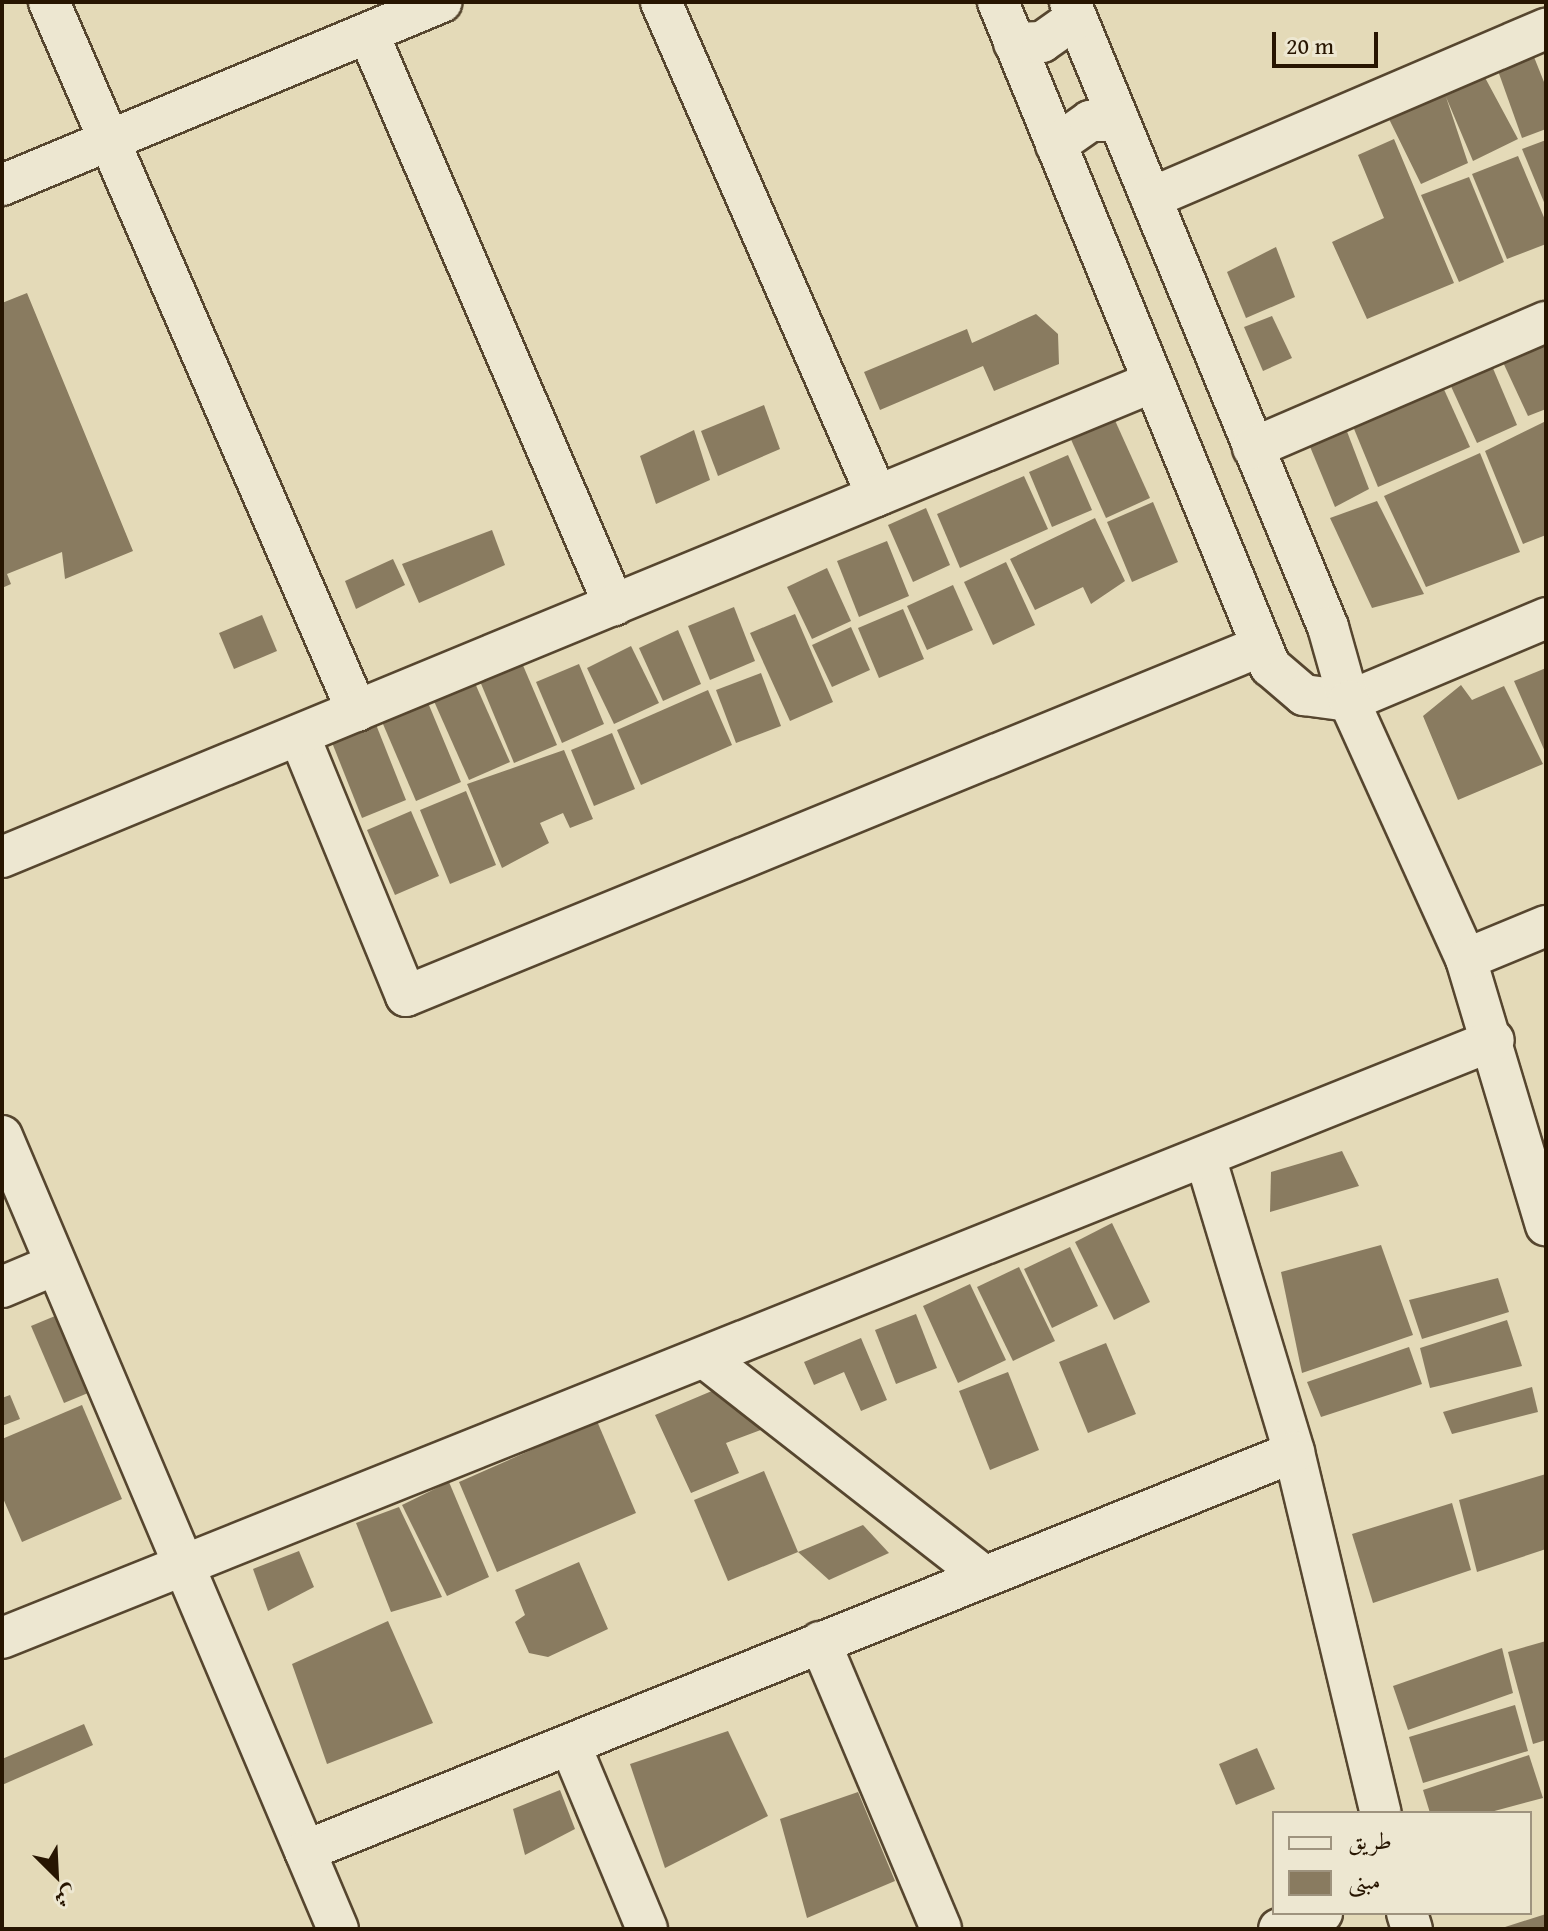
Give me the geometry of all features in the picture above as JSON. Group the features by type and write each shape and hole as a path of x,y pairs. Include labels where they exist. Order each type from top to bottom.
{"street":[{"path":"49,2 357,711"},
{"path":"2,185 441,2"},
{"path":"661,2 877,496"},
{"path":"998,2 1270,666 1295,689 1326,701 1349,701 1546,618"},
{"path":"1014,43 1042,42 1073,10 1328,627 1349,701 1466,959 1494,1040 1546,1225"},
{"path":"1151,198 1546,29"},
{"path":"368,33 614,605"},
{"path":"1056,145 1090,121 1119,121"},
{"path":"1253,448 1546,322"},
{"path":"2,857 1153,382"},
{"path":"299,735 406,996 1261,646"},
{"path":"1466,959 1546,926"},
{"path":"2,1638 1206,1160 1494,1040"},
{"path":"2,1136 54,1265 186,1564 338,1929"},
{"path":"1206,1160 1294,1452 1381,1811"},
{"path":"2,1287 54,1265"},
{"path":"705,1358 985,1577"},
{"path":"305,1851 571,1747 820,1642 1294,1452"},
{"path":"820,1642 941,1929"},
{"path":"571,1747 647,1929"},
{"path":"1279,1929 1317,1915"}],"building":[{"path":"1532,52 1546,87 1546,129 1522,138 1497,68"},
{"path":"1482,72 1518,139 1473,161 1446,97 1468,163 1421,184 1389,119"},
{"path":"1394,139 1454,283 1367,319 1332,242 1384,218 1358,155"},
{"path":"1546,140 1546,207 1522,149"},
{"path":"1518,156 1546,222 1546,244 1507,259 1472,174"},
{"path":"1469,177 1504,262 1459,282 1421,195"},
{"path":"1276,247 1295,297 1246,318 1227,272"},
{"path":"27,293 133,551 65,579 62,552 7,574 11,584 2,588 2,303"},
{"path":"1036,314 1058,334 1059,364 994,391 983,366 880,410 864,372 967,329 972,343"},
{"path":"1272,316 1292,358 1263,371 1244,327"},
{"path":"1546,336 1546,409 1528,416 1501,358"},
{"path":"1492,366 1517,425 1477,443 1449,382"},
{"path":"1442,385 1470,447 1378,487 1352,424"},
{"path":"764,405 780,449 718,476 701,431"},
{"path":"1113,416 1150,498 1106,518 1069,435"},
{"path":"1343,421 1369,489 1335,507 1306,437"},
{"path":"1546,421 1546,535 1523,544 1485,451"},
{"path":"694,430 710,480 656,504 640,456"},
{"path":"1480,453 1520,552 1426,587 1384,496"},
{"path":"1068,455 1092,510 1052,527 1029,472"},
{"path":"1024,476 1048,529 960,568 937,514"},
{"path":"1377,501 1424,594 1372,608 1330,518"},
{"path":"1153,502 1178,562 1132,582 1107,522"},
{"path":"926,508 950,565 913,582 888,525"},
{"path":"1095,518 1125,581 1091,604 1083,587 1035,610 1010,559"},
{"path":"492,530 505,565 419,603 402,564"},
{"path":"887,541 909,596 859,617 837,561"},
{"path":"393,559 405,585 356,609 345,581"},
{"path":"1006,562 1035,625 993,645 964,582"},
{"path":"827,568 851,621 812,639 787,587"},
{"path":"953,585 973,630 927,650 907,606"},
{"path":"734,607 755,661 710,680 688,626"},
{"path":"903,609 924,659 879,678 858,628"},
{"path":"795,614 833,702 790,721 750,633"},
{"path":"262,615 277,651 234,669 219,633"},
{"path":"851,627 870,670 832,687 812,645"},
{"path":"678,630 701,684 663,701 639,648"},
{"path":"631,646 659,703 614,724 587,668"},
{"path":"519,656 557,745 514,763 477,674"},
{"path":"579,664 604,724 562,743 536,682"},
{"path":"1546,668 1546,754 1514,681"},
{"path":"470,672 510,762 469,780 429,690"},
{"path":"761,673 781,726 736,743 716,690"},
{"path":"1461,685 1472,700 1504,686 1543,764 1458,800 1423,716"},
{"path":"708,690 732,745 641,785 617,730"},
{"path":"426,698 461,782 416,801 380,717"},
{"path":"371,712 406,800 362,818 327,730"},
{"path":"612,733 635,789 594,806 571,750"},
{"path":"564,750 593,819 570,828 563,813 540,823 549,843 502,868 467,784"},
{"path":"466,791 496,865 450,884 420,810"},
{"path":"411,811 439,876 395,895 367,830"},
{"path":"1342,1151 1359,1186 1270,1212 1271,1172"},
{"path":"1112,1223 1150,1302 1114,1320 1075,1242"},
{"path":"1381,1245 1413,1335 1302,1373 1281,1272"},
{"path":"1070,1247 1098,1306 1052,1328 1024,1269"},
{"path":"1019,1267 1055,1341 1013,1361 977,1287"},
{"path":"1498,1278 1509,1312 1422,1339 1409,1300"},
{"path":"970,1284 1006,1360 958,1383 923,1306"},
{"path":"916,1314 937,1368 896,1384 875,1330"},
{"path":"55,1316 88,1393 64,1403 31,1326"},
{"path":"1507,1320 1522,1366 1430,1388 1420,1348"},
{"path":"861,1338 887,1400 861,1411 844,1372 814,1385 804,1362"},
{"path":"1106,1343 1136,1414 1088,1433 1059,1362"},
{"path":"1409,1347 1422,1384 1321,1417 1307,1382"},
{"path":"1008,1372 1039,1450 990,1470 959,1391"},
{"path":"726,1385 777,1424 726,1443 739,1473 691,1493 655,1415"},
{"path":"1532,1387 1538,1412 1452,1434 1443,1412"},
{"path":"10,1395 20,1419 2,1426 2,1398"},
{"path":"82,1405 122,1499 22,1542 2,1496 2,1439"},
{"path":"597,1421 636,1513 497,1572 459,1482"},
{"path":"764,1471 798,1552 728,1581 694,1500"},
{"path":"1546,1474 1546,1549 1477,1572 1459,1500"},
{"path":"449,1482 489,1577 447,1596 402,1505"},
{"path":"1452,1503 1471,1570 1373,1603 1352,1534"},
{"path":"399,1507 442,1597 391,1612 356,1523"},
{"path":"863,1525 889,1553 829,1580 798,1552"},
{"path":"299,1551 314,1587 268,1611 253,1569"},
{"path":"579,1562 608,1629 548,1657 529,1653 515,1622 525,1615 515,1590"},
{"path":"388,1621 433,1723 327,1764 292,1664"},
{"path":"1546,1641 1546,1740 1533,1744 1508,1652"},
{"path":"1502,1648 1513,1693 1408,1730 1393,1686"},
{"path":"1515,1705 1528,1751 1423,1783 1409,1737"},
{"path":"84,1724 93,1745 2,1785 2,1759"},
{"path":"728,1731 768,1816 665,1868 630,1764"},
{"path":"1257,1748 1275,1789 1236,1805 1219,1764"},
{"path":"1529,1755 1543,1798 1494,1811 1429,1811 1423,1790"},
{"path":"560,1790 575,1829 525,1855 513,1809"},
{"path":"858,1792 895,1881 807,1918 780,1819"},
{"path":"1546,1914 1546,1929 1502,1929 1502,1928"}]}
